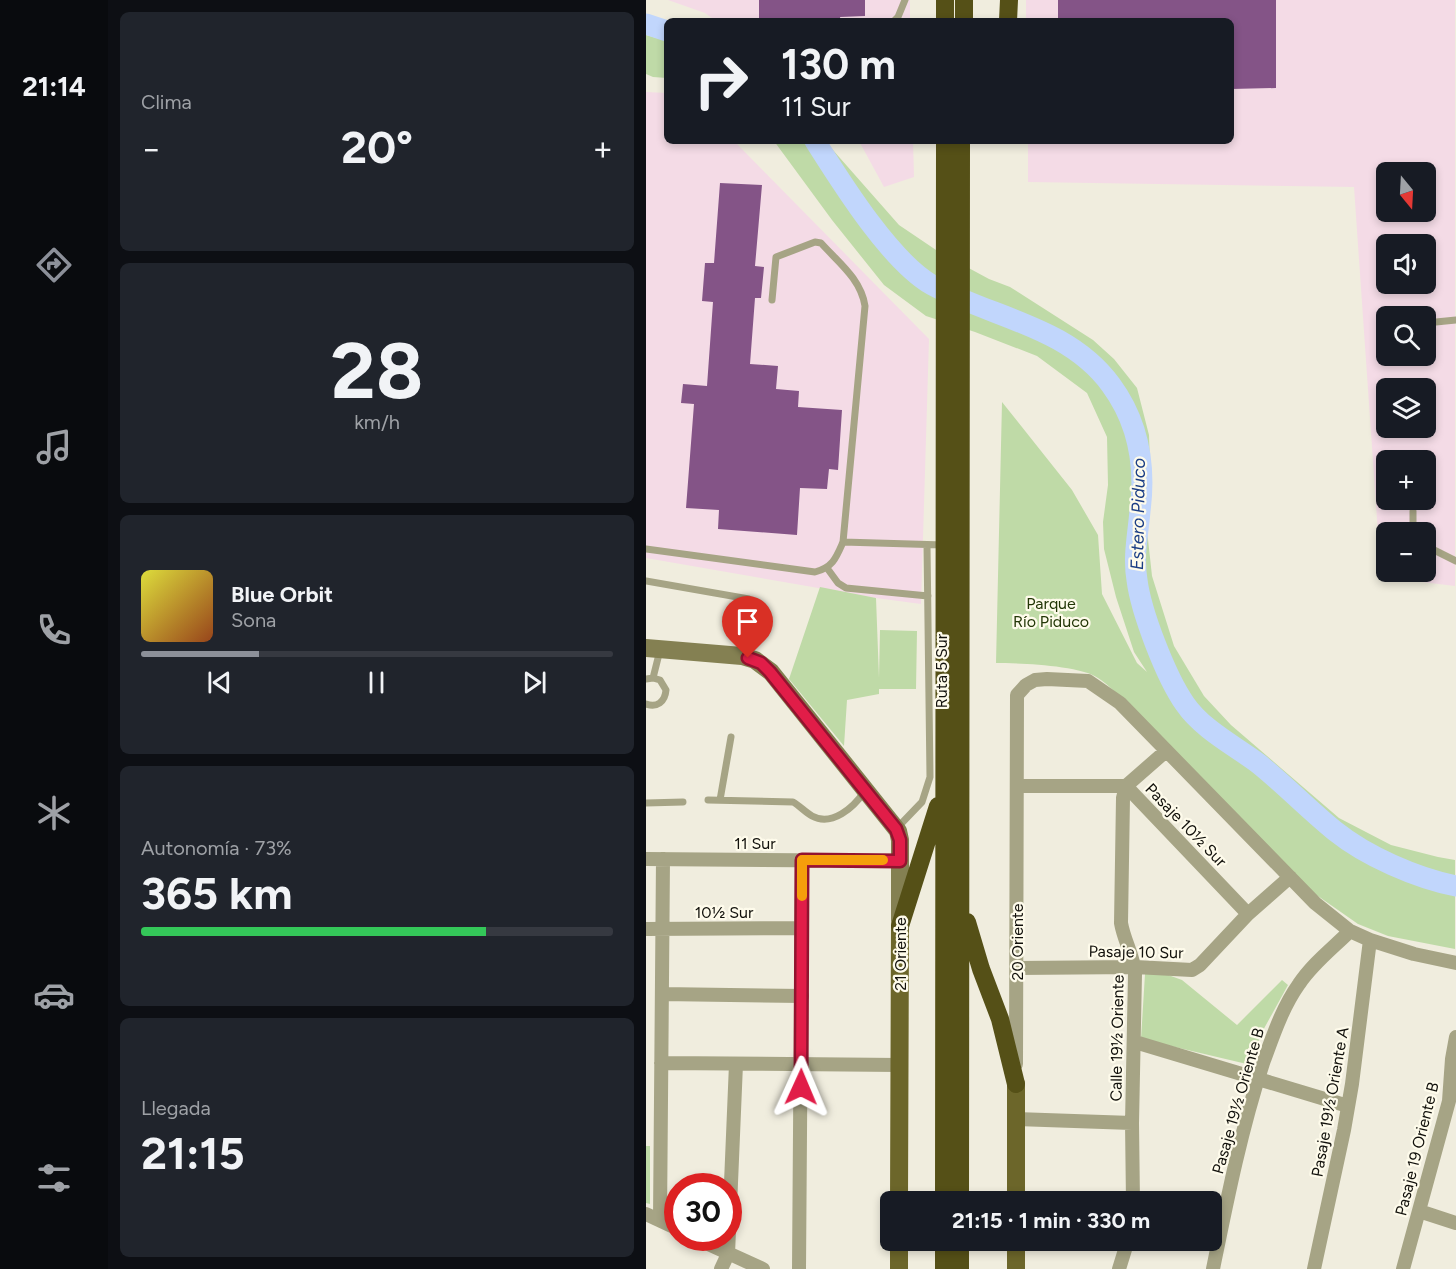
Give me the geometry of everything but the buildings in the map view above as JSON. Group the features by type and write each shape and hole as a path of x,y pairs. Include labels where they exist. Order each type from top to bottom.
{"highway":[{"path":"945,0 945,18"},
{"path":"964,0 964,18"},
{"path":"1008,18 1009,0"},
{"name":"Ruta 5 Sur","path":"944,144 961,358 960,1191"},
{"name":"Ruta 5 Sur","path":"944,1191 944,778 935,545 944,348 953,238 961,176 961,144"},
{"path":"961,176 968,144"},
{"path":"900,926 933,824 944,778"},
{"path":"961,897 975,952 1006,1037 1016,1084"},
{"path":"944,1251 944,1269"},
{"path":"960,1251 960,1269"}],"main road":[{"name":"21 Oriente","path":"899,1191 900,926"},
{"name":"20 Oriente","path":"1016,1084 1016,1191"},
{"path":"899,1251 899,1269"},
{"path":"1016,1251 1016,1269"}],"street":[{"name":"21 Oriente","path":"653,649 742,657 755,660 770,672 896,829 900,840 900,926"},
{"name":"20 Oriente","path":"1016,1084 1017,696 1026,685 1035,680 1094,683 1120,703 1166,751"},
{"path":"1126,786 1166,751 1315,903 1350,931 1414,954 1456,963"},
{"name":"Pasaje 10½ Sur","path":"1017,786 1126,786 1248,914"},
{"name":"Calle 19½ Oriente","path":"1126,786 1123,798 1121,923 1135,967 1133,1191"},
{"name":"11 Sur","path":"646,859 900,861"},
{"path":"660,1220 663,859"},
{"path":"799,1269 802,860"},
{"name":"Pasaje 10 Sur","path":"1017,968 1135,967 1188,970 1196,968 1248,914 1290,877"},
{"name":"10½ Sur","path":"646,928 802,928"},
{"name":"Pasaje 19½ Oriente B","path":"1213,1269 1234,1167 1259,1078 1278,1022 1291,997 1309,971 1350,931"},
{"name":"Pasaje 19½ Oriente A","path":"1314,1269 1348,1106 1370,940"},
{"path":"662,994 802,996"},
{"name":"Pasaje 19 Oriente B","path":"1403,1269 1419,1211 1449,1130 1455,1039"},
{"path":"1135,1042 1348,1106"},
{"path":"646,1046 661,1046"},
{"path":"661,1063 899,1065"},
{"path":"721,1269 728,1254 736,1064"},
{"path":"1016,1119 1132,1123"},
{"path":"1419,1211 1456,1223"},
{"path":"646,1214 664,1222"},
{"path":"722,1251 763,1269"},
{"path":"1119,1269 1125,1251"}],"lane":[{"path":"897,18 905,0"},
{"path":"646,549 815,572 827,568 836,560 843,542 865,306 863,296 852,277 821,243 815,242 776,257 772,300"},
{"path":"1436,322 1456,320"},
{"path":"1413,511 1413,522"},
{"path":"843,542 935,545 928,596 930,777 927,793 922,802 896,829"},
{"path":"1436,551 1456,561"},
{"path":"827,568 838,583 846,588 928,596"},
{"path":"646,581 749,599 751,604 736,640"},
{"path":"646,707 659,704 666,694 663,683 649,678 653,649"},
{"path":"720,800 731,737"},
{"path":"708,800 793,802 813,817 826,819 844,813 858,801 866,789"},
{"path":"646,803 683,802"}],"shaded area":[{"path":"668,0 910,0 910,18 712,18 705,13"},
{"path":"1026,0 1455,0 1455,586 1422,582 1436,582 1436,522 1377,522 1376,510 1436,510 1436,450 1376,450 1376,505 1354,187 1028,182 1028,144 1234,144 1234,18 1026,18"},
{"path":"646,92 664,93 664,144 737,144 929,339 921,604 646,558"},
{"path":"861,144 913,144 914,177 884,187"}],"green space":[{"path":"646,35 664,40 664,78 646,74"},
{"name":"Parque Río Piduco","path":"776,144 828,144 899,225 939,252 989,279 1010,287 1093,340 1114,359 1137,388 1149,435 1150,463 1146,521 1152,576 1174,646 1204,696 1231,725 1339,818 1391,845 1455,860 1455,949 1388,936 1358,924 1295,880 1127,703 1098,678 1078,670 1033,664 996,663 1002,402 1072,490 1098,535 1102,594 1137,663 1147,672 1134,652 1116,597 1104,549 1103,522 1108,485 1107,437 1087,393 1037,356 926,316 884,285 832,220"},
{"path":"820,587 876,598 879,678 880,630 917,631 916,689 879,689 879,694 847,700 844,746 789,679"},
{"path":"1160,972 1182,980 1237,1025 1282,980 1288,985 1261,1034 1251,1065 1141,1039 1145,974"},
{"path":"646,1146 650,1146 650,1204 646,1203"}],"waterway":[{"name":"Estero Piduco","path":"646,24 664,30"},
{"name":"Estero Piduco","path":"817,144 883,240 916,274 955,296 1028,325 1073,349 1093,365 1121,399 1134,429 1141,461 1142,494 1136,546 1139,593 1163,661 1178,692 1192,713 1210,729 1259,764 1347,840 1392,865 1425,878 1456,886"}],"slow traffic":[{"path":"802,896 802,860 883,860"}],"route":[{"path":"748,658 766,667 866,789 898,831 900,840 900,861 802,860 801,1087"}]}
